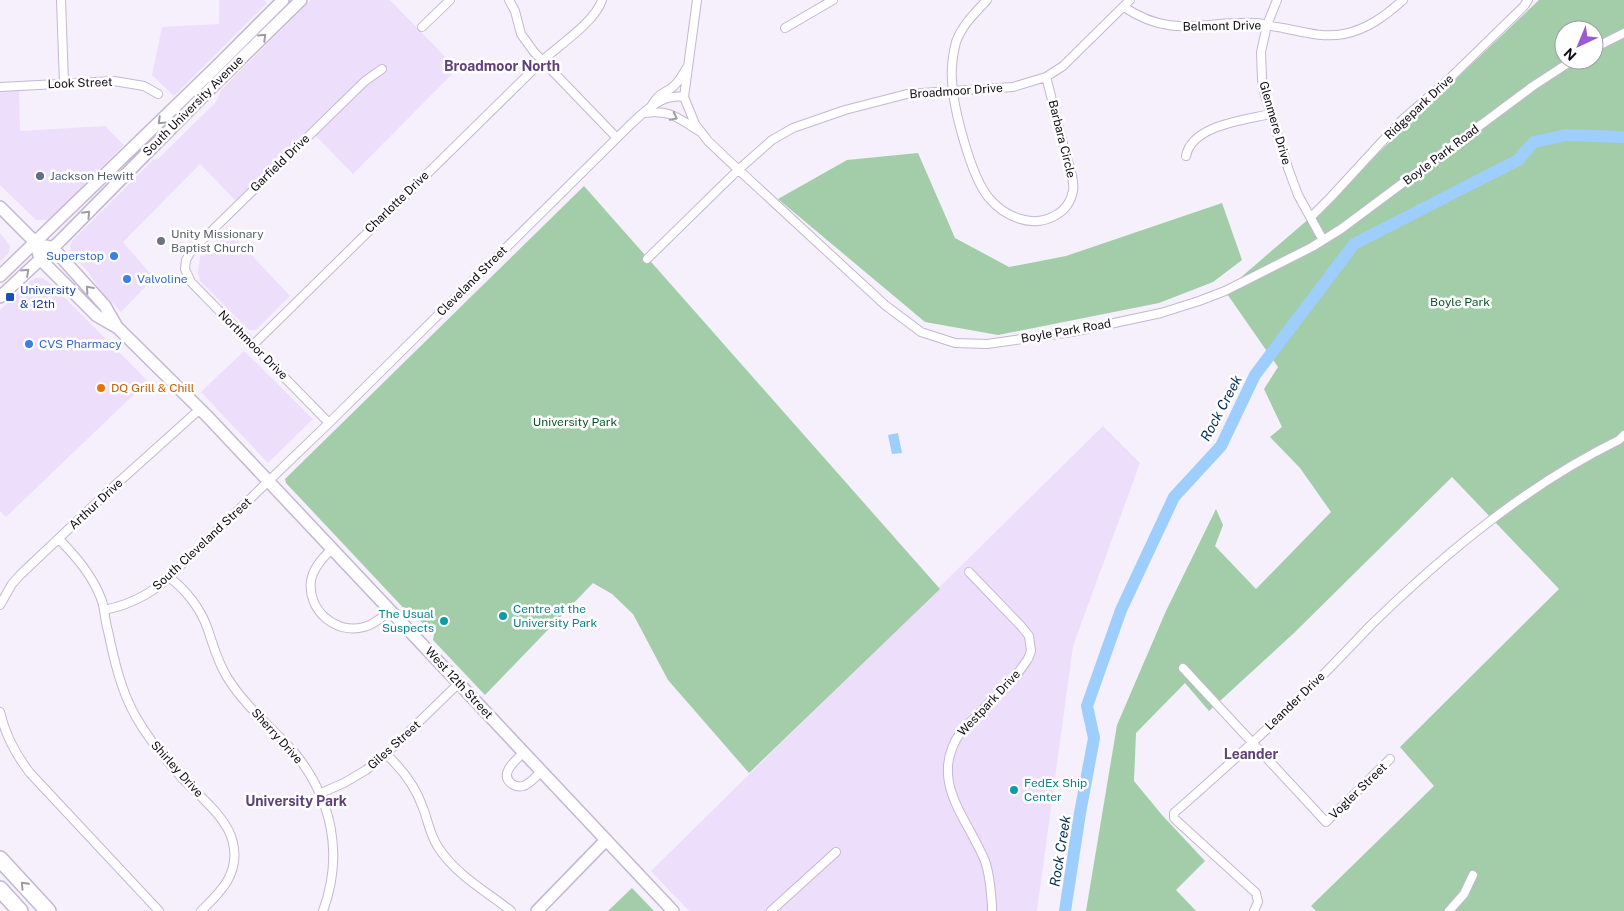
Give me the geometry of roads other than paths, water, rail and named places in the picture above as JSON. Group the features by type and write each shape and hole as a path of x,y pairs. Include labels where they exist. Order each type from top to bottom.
{"highway":[{"path":"0,860 48,911"},
{"path":"0,889 20,911"}],"main road":[{"name":"South University Avenue","path":"0,276 216,68 283,0"},
{"name":"South University Avenue","path":"0,297 52,248 301,0"},
{"path":"0,207 36,243 52,248"},
{"path":"36,243 40,259"},
{"name":"West 12th Street","path":"52,248 105,306 118,328 200,409 673,911"},
{"name":"West 12th Street","path":"40,259 97,316 118,328"},
{"path":"537,911 606,840"}],"street":[{"path":"61,0 64,83"},
{"path":"422,27 450,0"},
{"path":"509,0 515,11 521,34 534,52 617,138"},
{"name":"Charlotte Drive","path":"254,345 542,60 590,20 602,0"},
{"path":"684,97 697,0"},
{"path":"785,28 833,0"},
{"name":"Barbara Circle","path":"988,0 965,24 956,42 952,74 954,91 962,135 983,190 998,206 1012,215 1028,221 1042,221 1052,218 1063,210 1070,201 1073,189 1069,166 1046,78"},
{"name":"Broadmoor Drive","path":"648,259 738,170 772,140 793,128 862,105 907,94 1013,87 1046,78 1063,66 1130,0"},
{"name":"Glenmere Drive","path":"1277,0 1263,38 1261,65 1264,92 1298,195 1323,240"},
{"name":"Belmont Drive","path":"1124,7 1138,16 1157,24 1169,26 1185,27 1225,23 1257,23 1318,36 1342,34 1371,25 1403,0"},
{"name":"Ridgepark Drive","path":"1311,217 1402,120 1478,52 1528,0"},
{"path":"1604,43 1624,33"},
{"path":"651,106 657,96 680,80 689,66"},
{"name":"Garfield Drive","path":"186,264 191,251 364,81 382,69"},
{"name":"Boyle Park Road","path":"684,97 695,124 701,133 738,170 885,306 921,332 956,343 976,344 1072,332 1161,313 1225,291 1323,240 1558,70"},
{"name":"Look Street","path":"0,86 125,82 144,86 158,94"},
{"name":"Cleveland Street","path":"268,482 651,106 677,96 684,97"},
{"path":"644,113 661,111 672,115 701,133"},
{"path":"1186,156 1188,147 1195,138 1215,128 1270,114"},
{"name":"Northmoor Drive","path":"186,264 186,272 191,282 329,423"},
{"name":"Arthur Drive","path":"0,605 12,584 112,488 200,409"},
{"name":"Leander Drive","path":"1254,911 1258,902 1256,893 1176,821 1173,816 1174,814 1318,680 1428,572 1495,517 1531,491 1577,461 1619,440 1624,435"},
{"name":"South Cleveland Street","path":"104,610 125,606 139,600 170,578 180,566 268,482"},
{"name":"Shirley Drive","path":"59,539 86,569 96,586 104,610 112,651 122,684 135,716 159,752 221,818 232,836 235,853 234,864 228,880 222,890 201,911"},
{"path":"332,549 320,561 311,580 314,601 320,612 343,628 362,628 378,621 390,610"},
{"name":"Westpark Drive","path":"969,572 1022,626 1029,636 1031,645 1028,659 1018,673 960,733 948,763 948,780 952,798 981,852 988,870 992,911"},
{"name":"Sherry Drive","path":"170,578 190,598 201,613 218,659 233,686 302,762 321,793 330,827 333,854 332,877 323,911"},
{"path":"1183,668 1251,743"},
{"name":"Giles Street","path":"321,793 360,775 386,754 458,684"},
{"path":"0,712 9,738 26,768 159,911"},
{"name":"Vogler Street","path":"1251,743 1326,822 1390,759"},
{"path":"524,752 509,768 507,776 510,783 524,786 542,771"},
{"path":"386,754 406,776 415,790 424,808 433,838 447,859 454,867 511,911"},
{"path":"771,911 793,889 836,852"},
{"path":"1449,911 1464,894 1473,875"}],"water":[{"path":"898,433 902,453 892,454 888,435"}],"waterway":[{"name":"Rock Creek","path":"1065,911 1094,738 1087,706 1121,610 1174,497 1221,446 1255,375 1354,244 1518,160 1534,142 1566,135 1624,137"}],"place":[{"name":"Jackson Hewitt","path":"40,176"},
{"name":"Unity Missionary Baptist Church","path":"161,241"},
{"name":"Superstop","path":"114,256"},
{"name":"Valvoline","path":"127,279"},
{"name":"University & 12th","path":"10,297"},
{"name":"CVS Pharmacy","path":"29,344"},
{"name":"DQ Grill & Chill","path":"101,388"},
{"name":"Centre at the University Park","path":"503,616"},
{"name":"The Usual Suspects","path":"444,621"},
{"name":"FedEx Ship Center","path":"1014,790"}],"district":[{"name":"Broadmoor North","path":"502,66"},
{"name":"Leander","path":"1251,754"},
{"name":"University Park","path":"296,801"}],"park label":[{"name":"Boyle Park","path":"1460,302"}]}
